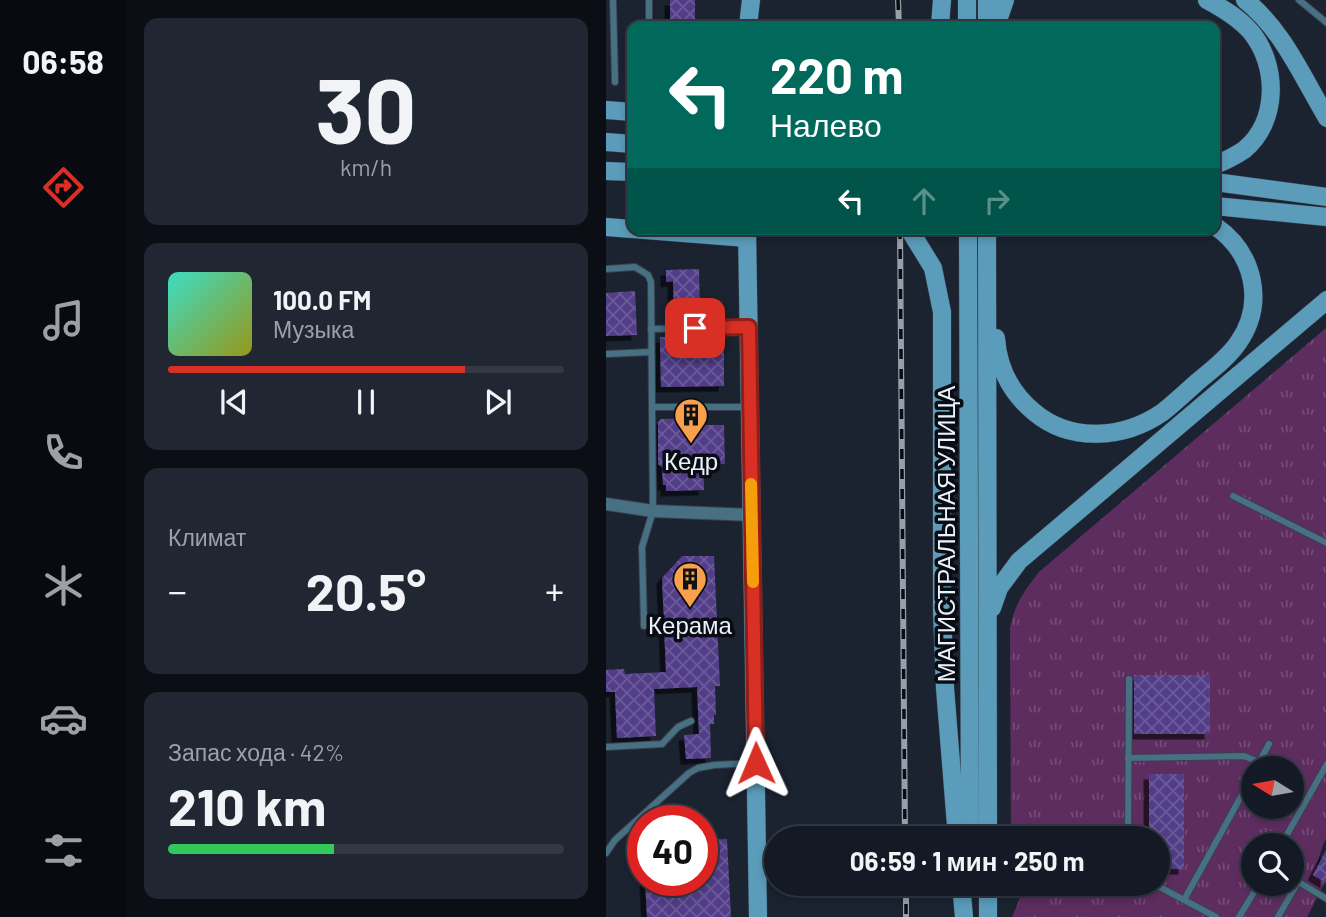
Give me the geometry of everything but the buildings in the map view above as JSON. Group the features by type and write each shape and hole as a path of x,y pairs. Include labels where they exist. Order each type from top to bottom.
{"main road":[{"path":"749,21 751,0"},
{"path":"940,21 942,0"},
{"path":"967,0 967,21"},
{"path":"987,0 987,21"},
{"path":"998,21 1005,0"},
{"path":"1207,0 1238,19 1252,33 1263,51 1270,79 1269,108 1265,121 1245,149 1220,162"},
{"path":"1245,0 1262,15 1284,44 1326,118"},
{"path":"606,110 627,112"},
{"path":"606,171 627,172"},
{"path":"1220,183 1326,197"},
{"path":"1220,206 1326,217"},
{"path":"606,227 627,228"},
{"path":"988,235 994,276 998,355 1007,378 1021,400 1040,417 1063,429 1090,435 1128,430 1162,412 1228,356 1239,342 1248,326 1252,309 1252,277 1241,250 1220,230"},
{"path":"747,235 758,917"},
{"path":"913,235 933,268 942,312 943,611 948,733 956,826"},
{"name":"МАГИСТРАЛЬНАЯ УЛИЦА","path":"968,235 970,826"},
{"name":"МАГИСТРАЛЬНАЯ УЛИЦА","path":"987,235 988,826"},
{"path":"988,628 999,587 1019,561 1326,300"},
{"path":"962,896 964,917"},
{"path":"971,896 971,917"},
{"path":"988,896 988,917"}],"street":[{"path":"606,504 653,512 752,515"}],"lane":[{"path":"613,0 615,82"},
{"path":"649,0 649,21"},
{"path":"1299,0 1326,23"},
{"path":"606,269 635,267 648,275 651,282 653,512 643,547 644,626"},
{"path":"651,329 749,327"},
{"path":"606,354 651,352"},
{"path":"652,407 750,407"},
{"path":"1233,496 1326,543"},
{"path":"1128,826 1129,679"},
{"path":"606,747 662,744 678,727 691,721"},
{"path":"1262,756 1269,744"},
{"path":"1128,758 1241,756"},
{"path":"606,853 615,840 689,774 705,766 756,763"},
{"path":"1288,833 1324,774 1326,764"},
{"path":"1184,900 1241,796"},
{"path":"1304,886 1326,899"},
{"path":"1170,893 1216,917"},
{"path":"1240,917 1252,896"},
{"path":"1279,917 1288,896"}],"green space":[{"path":"1326,328 1327,837 1313,875 1325,882 1307,917 1012,917 1020,896 1170,896 1170,826 1011,826 1010,629 1020,599 1039,572"}],"railway":[{"path":"898,0 899,21"},
{"path":"900,235 905,826"},
{"path":"906,896 906,917"}],"slow traffic":[{"path":"751,484 753,582"}],"place":[{"name":"Кедр","path":"691,445"},
{"name":"Керама","path":"690,609"}],"route":[{"path":"695,328 749,327 756,763"}]}
